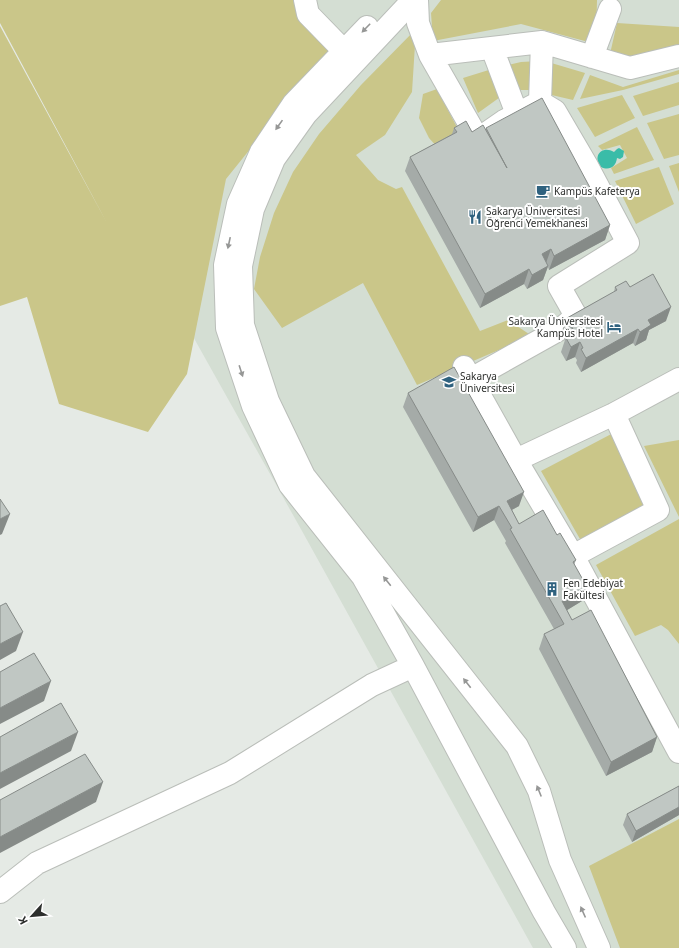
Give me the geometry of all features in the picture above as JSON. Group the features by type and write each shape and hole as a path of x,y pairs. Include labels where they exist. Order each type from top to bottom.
{"street":[{"path":"305,0 308,14 344,51"},
{"path":"393,0 294,103 261,152 238,204 225,265 227,328 253,406 290,484 363,577 413,666 544,912 565,948"},
{"path":"413,0 306,114 274,160 253,209 241,266 243,325 268,400 304,476 517,746 539,790 560,860 599,948"},
{"path":"417,0 418,23 430,54 478,140 504,121 540,102"},
{"path":"592,57 610,10"},
{"path":"430,54 542,42 630,68 679,56"},
{"path":"540,102 542,42"},
{"path":"492,48 517,114"},
{"path":"540,102 555,111 586,164 628,243 559,286 576,316 562,328 467,373 516,460 573,556 679,752"},
{"path":"516,460 614,414 679,378"},
{"path":"573,556 658,510 614,414"},
{"path":"0,892 37,863 230,773 372,685 413,666"}],"shaded area":[{"path":"0,0 300,0 333,46 226,179 187,374 148,432 59,404 27,297 0,306 0,26 107,223 0,23"},
{"name":"Sakarya Üniversitesi","path":"95,0 679,0 679,948 533,948 135,233"},
{"path":"441,0 597,0 596,44 521,24 433,41 431,13"},
{"path":"617,23 679,27 679,49 643,59 610,54"},
{"path":"416,29 412,92 385,135 356,155 378,180 396,189 402,187 480,331 508,320 532,336 417,385 363,283 282,328 254,289 260,257 274,213 293,172 319,134 361,85"},
{"path":"539,61 535,90 511,90 504,66 521,62"},
{"path":"548,62 585,73 573,100 543,93"},
{"path":"492,69 503,95 478,113 463,78"},
{"path":"679,70 679,74 623,90 580,99 590,75 623,87"},
{"path":"679,82 679,105 643,116 633,96"},
{"path":"437,89 461,135 438,148 429,138 419,118 423,94"},
{"path":"622,95 635,118 595,137 577,108"},
{"path":"679,114 679,155 664,159 647,123"},
{"path":"637,127 654,160 614,174 611,168 627,158 620,145 602,150 598,146"},
{"path":"619,148 624,151 623,157 620,159 617,158 614,166 612,167 607,169 601,167 598,163 598,156 600,153 606,150 614,152"},
{"path":"679,163 679,192 669,166"},
{"path":"659,167 674,204 636,224 615,181"},
{"path":"617,431 660,507 584,546 541,471"},
{"path":"679,440 679,517 644,446"},
{"path":"679,519 679,644 668,630 661,625 635,636 596,565"},
{"path":"679,819 679,948 620,948 589,866"}],"building":[{"path":"542,98 610,225 554,256 551,249 542,254 548,266 532,275 529,269 485,294 410,157 457,132 454,128 466,121 472,132 483,125 507,168 486,128"},
{"name":"Sakarya Üniversitesi Kampüs Hotel","path":"653,274 671,307 648,320 651,325 640,332 638,329 586,358 581,349 583,348 580,342 571,347 566,338 575,333 567,318 617,290 615,287 626,281 630,287"},
{"name":"Fen Edebiyat Fakültesi","path":"454,367 524,492 507,501 519,524 543,510 557,535 560,533 576,560 573,562 587,587 562,601 572,620 591,610 657,737 611,762 544,634 564,624 510,529 512,528 499,506 478,517 408,393"},
{"path":"0,499 10,514 0,519"},
{"path":"6,603 23,632 0,644 0,606"},
{"path":"34,653 51,681 0,708 0,672"},
{"path":"61,703 78,732 0,773 0,737"},
{"path":"85,754 103,782 0,837 0,800"},
{"path":"679,786 679,807 636,831 627,814"}],"place":[{"name":"Kampüs Kafeterya","path":"543,191"},
{"name":"Sakarya Üniversitesi Öğrenci Yemekhanesi","path":"475,217"},
{"name":"Sakarya Üniversitesi Kampüs Hotel","path":"614,327"},
{"name":"Sakarya Üniversitesi","path":"449,382"},
{"name":"Fen Edebiyat Fakültesi","path":"552,589"}]}
